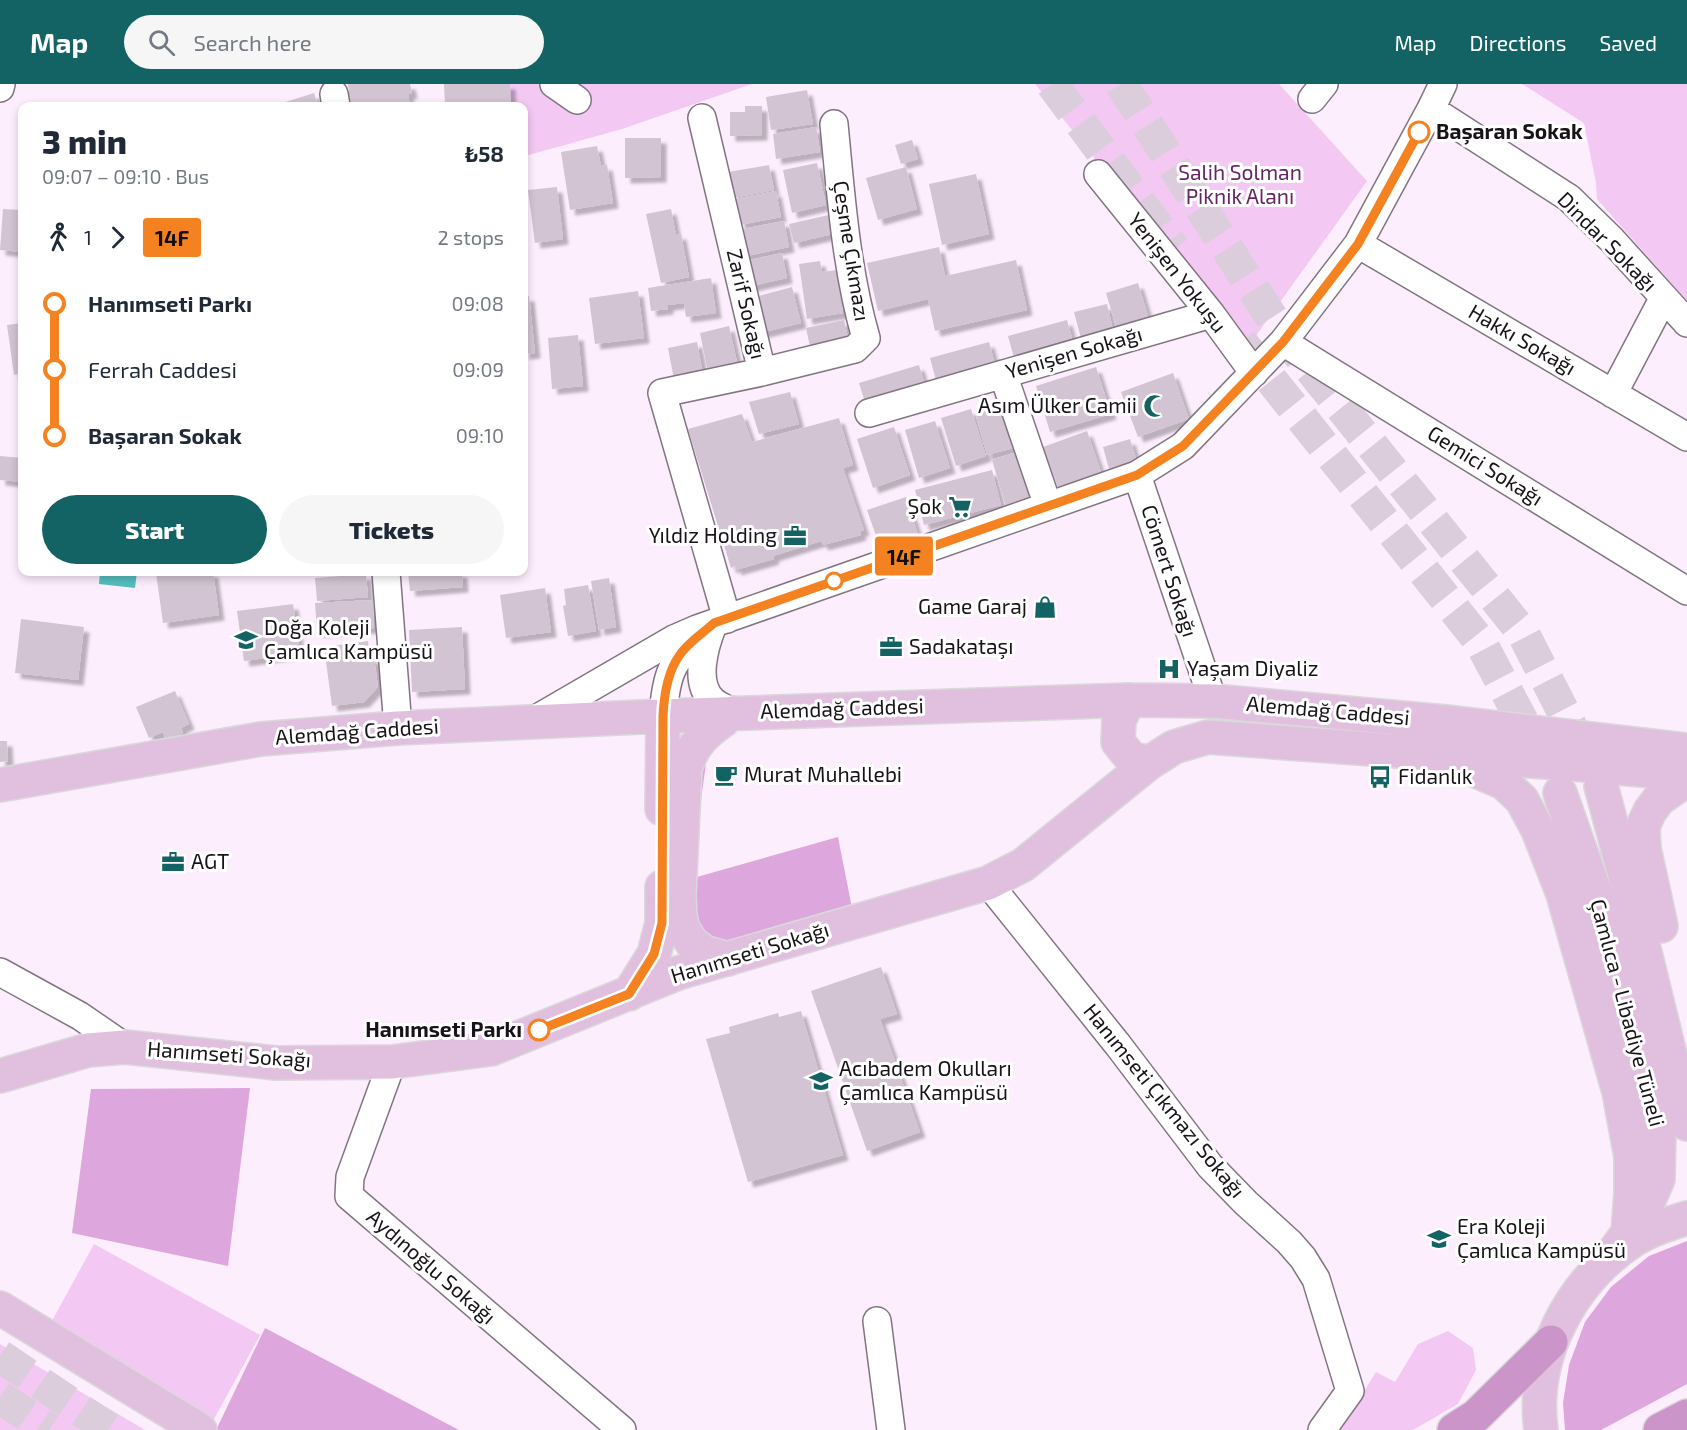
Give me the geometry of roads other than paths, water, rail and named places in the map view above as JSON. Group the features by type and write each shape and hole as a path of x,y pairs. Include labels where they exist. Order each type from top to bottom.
{"highway":[{"path":"1454,1430 1476,1416 1551,1342"},
{"path":"1660,1430 1687,1416"}],"main road":[{"name":"Alemdağ Caddesi","path":"0,785 261,739 398,728 733,713 1129,700 1212,701 1446,722 1687,750"},
{"path":"1129,700 1119,720 1118,742 1131,758 1149,763"},
{"path":"728,959 704,952 692,943 683,929 679,895 685,769 690,752 705,734 733,713"},
{"path":"629,994 654,954 662,923 663,716"},
{"name":"Alemdağ Caddesi","path":"1149,763 1174,747 1208,737 1687,774"},
{"path":"1437,753 1504,783 1522,800 1538,830 1563,894 1619,1092 1630,1157 1631,1193 1628,1232"},
{"name":"Hanımseti Sokağı","path":"0,1076 88,1050 125,1047 276,1063 392,1062 491,1049 678,974 988,882 1023,865 1149,763"},
{"path":"1687,783 1682,783 1659,799 1642,826 1644,848 1687,1045"},
{"name":"Çamlıca - Libadiye Tüneli","path":"1601,786 1636,916 1687,1124"},
{"name":"Çamlıca - Libadiye Tüneli","path":"1560,793 1600,906 1659,1132 1658,1179 1645,1209 1608,1260"},
{"path":"1541,1430 1539,1418 1541,1380 1551,1342 1566,1310 1585,1284 1608,1260 1634,1240 1663,1226 1687,1218"},
{"path":"0,1308 200,1430"}],"street":[{"path":"554,84 577,100"},
{"path":"531,722 674,639 1137,475 1183,446 1283,342 1358,244 1443,84"},
{"name":"Dindar Sokağı","path":"1431,109 1569,198 1612,240 1687,323"},
{"name":"Zarif Sokağı","path":"702,118 762,372 662,393 720,621"},
{"name":"Çeşme Çıkmazı","path":"762,372 855,349 866,339 858,310 843,219 834,124"},
{"name":"Yenişen Yokuşu","path":"1098,174 1211,314 1254,373"},
{"name":"Hakkı Sokağı","path":"1358,244 1687,437"},
{"path":"1613,394 1663,299"},
{"name":"Yenişen Sokağı","path":"868,413 1211,314"},
{"name":"Gemici Sokağı","path":"1283,342 1687,591"},
{"path":"1003,374 1048,507"},
{"name":"Cömert Sokağı","path":"1137,475 1212,701"},
{"path":"386,576 398,728"},
{"path":"720,621 705,646 704,683 713,701 733,713"},
{"path":"663,716 664,695 674,664 685,649 720,621"},
{"name":"Hanımseti Çıkmazı Sokağı","path":"988,882 1118,1045 1210,1166 1245,1203 1289,1242 1303,1258 1316,1279 1350,1391 1322,1430"},
{"path":"0,972 80,1016 125,1047"},
{"name":"Aydınoğlu Sokağı","path":"392,1062 350,1177 349,1196 622,1430"},
{"path":"877,1321 891,1430"}],"water":[{"path":"100,576 136,576 135,588 99,584"}],"tunnel":[{"path":"1052,84 1174,249"},
{"path":"1121,84 1283,335 1523,633 1588,760"},
{"path":"1241,342 1481,643 1539,753"},
{"path":"0,1356 110,1430"},
{"path":"0,1397 49,1430"}],"place":[{"name":"Başaran Sokak","path":"1419,132"},
{"name":"Asım Ülker Camii","path":"1155,406"},
{"name":"Şok","path":"960,507"},
{"name":"Yıldız Holding","path":"795,536"},
{"name":"Game Garaj","path":"1045,607"},
{"name":"Doğa Koleji Çamlıca Kampüsü","path":"246,640"},
{"name":"Sadakataşı","path":"891,647"},
{"name":"Yaşam Diyaliz","path":"1169,669"},
{"name":"Murat Muhallebi","path":"726,775"},
{"name":"Fidanlık","path":"1380,777"},
{"name":"AGT","path":"173,862"},
{"name":"Hanımseti Parkı","path":"539,1030"},
{"name":"Acıbadem Okulları Çamlıca Kampüsü","path":"821,1081"},
{"name":"Era Koleji Çamlıca Kampüsü","path":"1439,1239"}],"park label":[{"name":"Salih Solman Piknik Alanı","path":"1240,185"}]}
